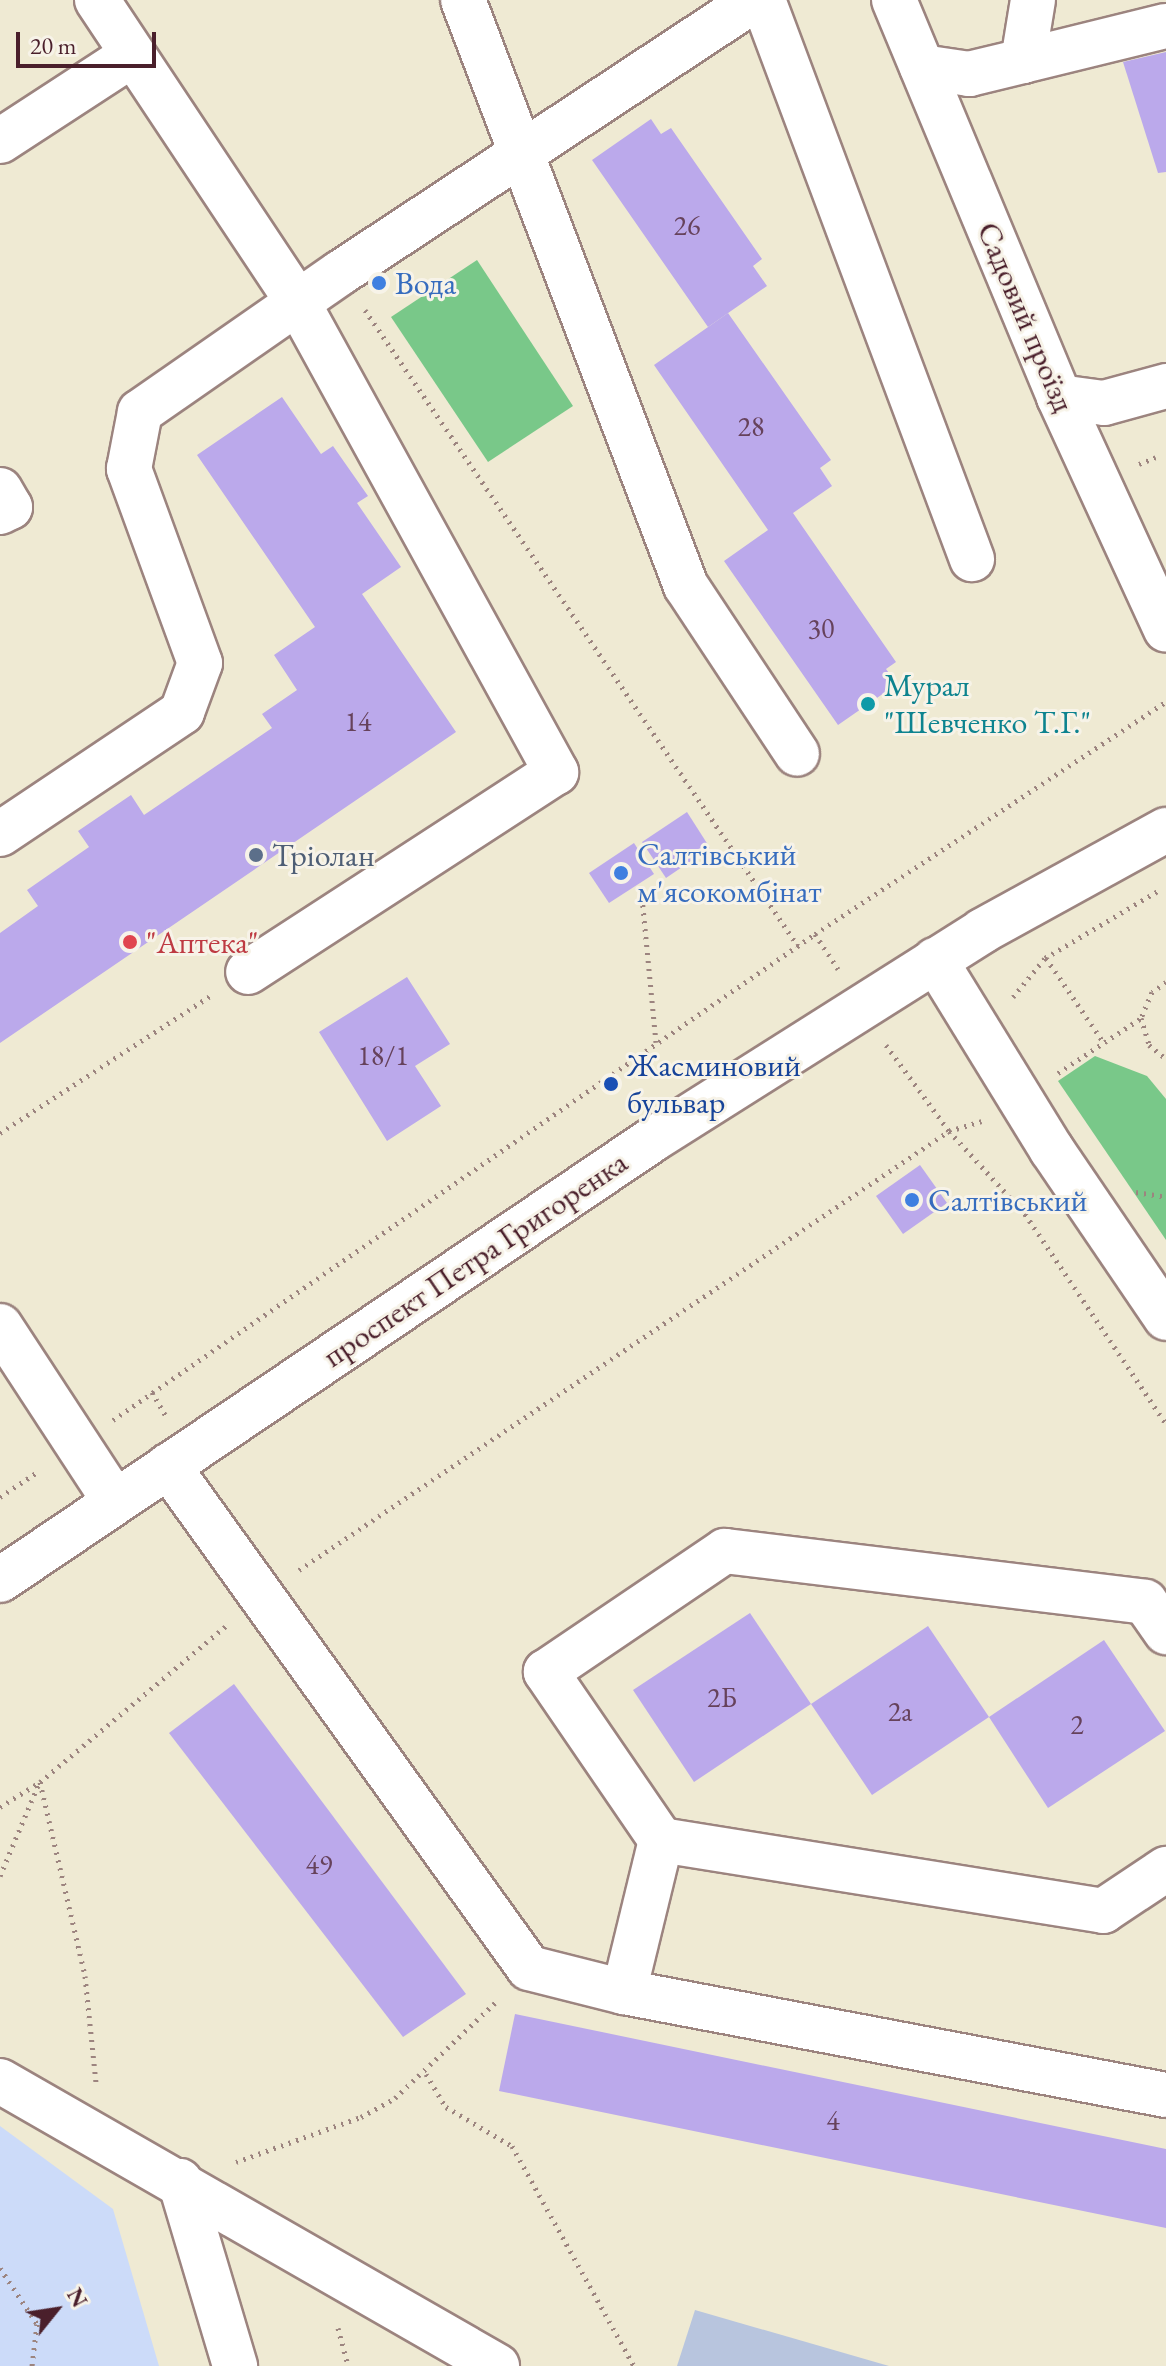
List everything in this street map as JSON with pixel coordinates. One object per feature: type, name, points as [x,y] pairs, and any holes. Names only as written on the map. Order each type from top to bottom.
[{"type":"main road","points":[[97,0],[297,301],[556,772],[248,972]]},
{"type":"main road","points":[[463,0],[686,586],[797,754]]},
{"type":"main road","points":[[0,834],[182,712],[200,663],[129,469],[140,412],[297,301],[754,0]]},
{"type":"main road","points":[[763,0],[972,559]]},
{"type":"main road","name":"Садовий проїзд","points":[[894,0],[1059,397],[1166,630]]},
{"type":"main road","points":[[1023,61],[1033,0]]},
{"type":"main road","points":[[922,67],[969,74],[1166,26]]},
{"type":"main road","points":[[0,141],[132,55]]},
{"type":"main road","points":[[1059,397],[1104,403],[1166,386]]},
{"type":"main road","points":[[0,490],[10,507],[0,512]]},
{"type":"main road","name":"проспект Петра Григоренка","points":[[0,1580],[652,1140],[935,960],[1166,830]]},
{"type":"main road","points":[[935,960],[1052,1150],[1166,1318]]},
{"type":"main road","points":[[0,1326],[115,1502]]},
{"type":"main road","points":[[168,1466],[264,1594],[529,1968],[624,1992],[1166,2095]]},
{"type":"main road","points":[[1166,1632],[1145,1602],[725,1551],[546,1672],[661,1840],[1103,1911],[1166,1869]]},
{"type":"main road","points":[[624,1992],[661,1840]]},
{"type":"main road","points":[[0,2081],[103,2142],[180,2181],[497,2366]]},
{"type":"main road","points":[[180,2181],[235,2366]]},
{"type":"path","points":[[340,273],[798,946]]},
{"type":"path","points":[[78,1444],[815,934],[1166,702]]},
{"type":"path","points":[[1019,1011],[1012,998],[1045,958],[1166,886]]},
{"type":"path","points":[[642,897],[656,1043]]},
{"type":"path","points":[[815,934],[845,980]]},
{"type":"path","points":[[1045,958],[1104,1043]]},
{"type":"path","points":[[0,1133],[248,972]]},
{"type":"path","points":[[1049,1081],[1141,1018],[1152,992],[1166,982]]},
{"type":"path","points":[[1141,1018],[1149,1045],[1166,1059]]},
{"type":"path","points":[[886,1044],[949,1131],[1025,1214],[1166,1424]]},
{"type":"path","points":[[1049,1062],[1056,1074]]},
{"type":"path","points":[[0,1807],[40,1782],[264,1594],[949,1131],[987,1119]]},
{"type":"path","points":[[0,1876],[40,1782]]},
{"type":"path","points":[[40,1782],[85,1976],[103,2142]]},
{"type":"path","points":[[180,2181],[361,2117],[426,2074],[529,1968]]},
{"type":"path","points":[[426,2074],[446,2107],[512,2146],[634,2366]]},
{"type":"path","points":[[0,2268],[37,2324],[32,2366]]},
{"type":"shaded area","points":[[0,2126],[113,2209],[159,2366],[0,2366]]},
{"type":"shaded area","points":[[695,2310],[889,2366],[677,2366]]},
{"type":"green space","points":[[477,260],[573,406],[488,462],[391,317]]},
{"type":"green space","points":[[1095,1056],[1147,1076],[1166,1099],[1166,1240],[1058,1081]]},
{"type":"building","points":[[1166,52],[1166,172],[1158,173],[1123,62]]},
{"type":"building","points":[[651,119],[661,134],[671,128],[762,259],[753,266],[767,286],[708,327],[592,160]]},
{"type":"building","points":[[728,313],[831,460],[820,468],[832,486],[793,513],[896,662],[886,669],[897,684],[838,725],[724,561],[768,530],[654,365]]},
{"type":"building","points":[[282,397],[321,454],[333,446],[368,496],[357,503],[401,567],[362,594],[456,732],[0,1043],[0,933],[38,906],[27,890],[89,847],[78,831],[131,795],[144,815],[272,728],[262,714],[297,690],[274,655],[315,627],[197,455]]},
{"type":"building","points":[[687,812],[710,848],[666,878],[642,842]]},
{"type":"building","name":"Салтівський м'ясокомбінат","points":[[634,843],[654,874],[609,903],[589,873]]},
{"type":"building","points":[[407,977],[450,1044],[415,1066],[441,1106],[387,1141],[319,1032]]},
{"type":"building","name":"Салтівський","points":[[920,1165],[947,1203],[903,1234],[876,1196]]},
{"type":"building","points":[[750,1613],[811,1704],[694,1782],[633,1690]]},
{"type":"building","points":[[928,1626],[989,1717],[872,1795],[811,1704]]},
{"type":"building","points":[[1104,1640],[1165,1731],[1048,1808],[989,1717]]},
{"type":"building","points":[[234,1684],[466,1994],[403,2037],[169,1733]]},
{"type":"building","points":[[515,2014],[1166,2149],[1166,2228],[499,2091]]},
{"type":"place","name":"Вода","points":[[379,283]]},
{"type":"place","name":"Мурал \"Шевченко Т.Г.\"","points":[[868,704]]},
{"type":"place","name":"Тріолан","points":[[256,855]]},
{"type":"place","name":"Салтівський м'ясокомбінат","points":[[621,873]]},
{"type":"place","name":"\"Аптека\"","points":[[130,942]]},
{"type":"place","name":"Жасминовий бульвар","points":[[611,1084]]},
{"type":"place","name":"Салтівський","points":[[912,1200]]}]
